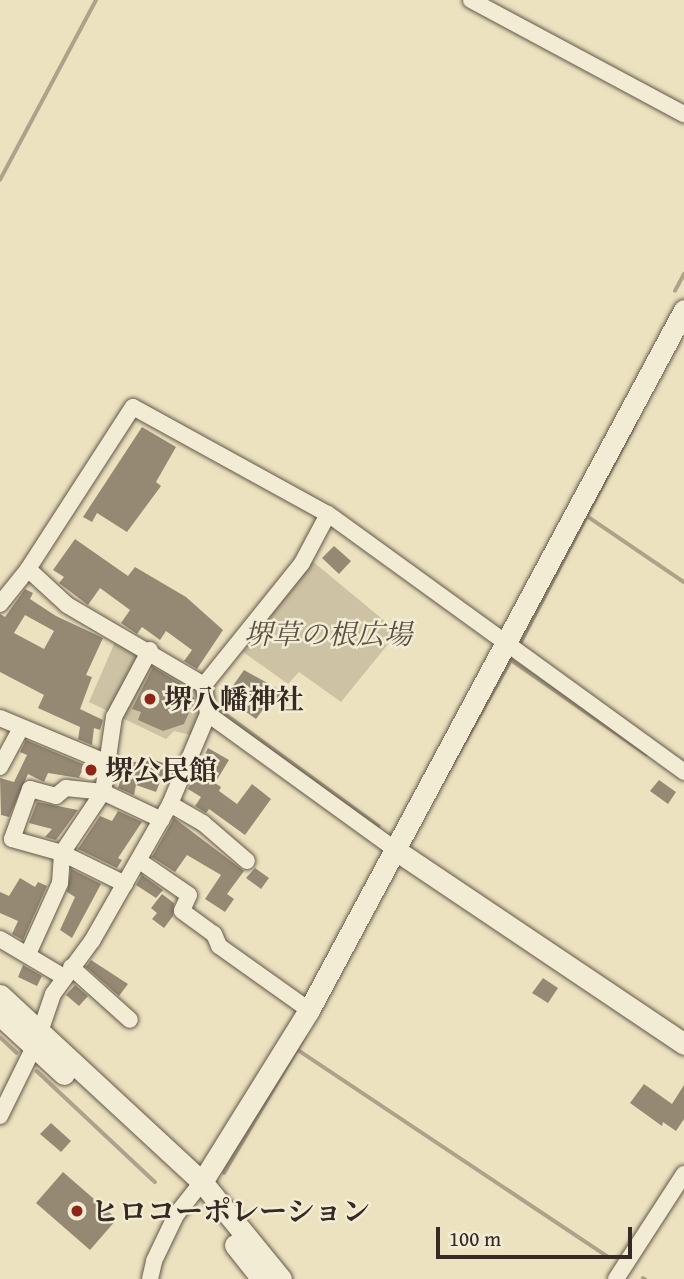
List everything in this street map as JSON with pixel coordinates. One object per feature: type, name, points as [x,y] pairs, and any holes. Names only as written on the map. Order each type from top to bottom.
[{"type":"street","points":[[471,0],[684,114]]},
{"type":"street","points":[[150,1279],[154,1261],[176,1215],[198,1188],[309,1010],[397,851],[684,310]]},
{"type":"street","points":[[0,604],[29,569],[133,407],[328,514],[505,646],[681,763]]},
{"type":"street","points":[[0,1116],[68,972],[92,941],[141,862],[170,804],[208,714],[204,685],[302,563],[328,514]]},
{"type":"street","points":[[29,569],[67,605],[150,650],[204,685]]},
{"type":"street","points":[[28,954],[60,883],[62,853],[103,792],[110,764],[114,717],[150,650]]},
{"type":"street","points":[[208,714],[397,851],[684,1044]]},
{"type":"street","points":[[0,718],[110,764]]},
{"type":"street","points":[[0,767],[22,728]]},
{"type":"street","points":[[125,884],[62,853],[12,839],[8,822],[20,822],[30,789],[56,796],[66,788],[103,792],[162,820]]},
{"type":"street","points":[[170,804],[204,823],[247,861]]},
{"type":"street","points":[[141,862],[189,895],[182,911],[214,934],[219,946],[309,1010]]},
{"type":"street","points":[[0,939],[68,972],[130,1020]]},
{"type":"street","points":[[0,995],[37,1039],[198,1188],[281,1279]]},
{"type":"street","points":[[0,1015],[37,1039]]},
{"type":"street","points":[[616,1279],[684,1174]]},
{"type":"street","points":[[198,1188],[262,1279]]},
{"type":"green space","name":"堺草の根広場","points":[[311,560],[398,632],[341,702],[299,672],[288,684],[243,652]]},
{"type":"green space","points":[[115,642],[201,687],[204,711],[191,735],[174,731],[166,739],[89,702]]},
{"type":"building","points":[[142,427],[176,447],[156,482],[161,486],[127,532],[97,513],[92,522],[83,517]]},
{"type":"building","points":[[75,539],[128,576],[135,567],[186,597],[223,630],[197,669],[184,661],[192,650],[166,631],[160,640],[142,627],[137,634],[121,623],[130,610],[100,588],[88,605],[59,583],[64,577],[53,570]]},
{"type":"building","points":[[334,546],[351,561],[339,574],[322,558]]},
{"type":"building","points":[[25,589],[33,593],[30,599],[56,616],[103,638],[86,675],[92,677],[80,709],[103,720],[100,730],[94,728],[92,745],[78,739],[80,727],[38,708],[44,695],[0,672],[0,614],[5,617]],"holes":[[[25,615],[54,631],[44,649],[14,633]]]},
{"type":"building","points":[[153,667],[181,684],[195,699],[184,724],[163,731],[138,720],[141,712],[132,709]]},
{"type":"building","points":[[244,670],[287,694],[277,705],[270,700],[256,719],[225,697]]},
{"type":"building","points":[[26,740],[85,765],[79,777],[85,779],[48,773],[44,782],[28,774],[9,817],[1,815],[0,778],[14,782],[27,755],[20,752]]},
{"type":"building","points":[[208,748],[229,760],[215,783],[221,787],[219,791],[237,804],[252,784],[271,799],[245,835],[209,809],[206,813],[195,806],[201,797],[188,789]]},
{"type":"building","points":[[140,756],[167,764],[156,792],[136,785],[134,795],[118,788],[127,759],[138,763]]},
{"type":"building","points":[[659,780],[676,792],[668,804],[650,791]]},
{"type":"building","points":[[37,802],[78,810],[56,840],[45,837],[52,829],[29,823]]},
{"type":"building","points":[[118,811],[142,822],[118,858],[122,860],[117,868],[78,849],[100,816],[112,821]]},
{"type":"building","points":[[174,818],[244,871],[227,894],[234,899],[225,912],[205,899],[221,875],[187,855],[175,872],[152,857]]},
{"type":"building","points":[[255,868],[269,878],[261,889],[246,878]]},
{"type":"building","points":[[71,869],[101,884],[72,938],[60,930],[75,897],[67,892]]},
{"type":"building","points":[[142,875],[163,890],[156,898],[136,885]]},
{"type":"building","points":[[20,878],[35,887],[38,882],[47,886],[23,940],[12,934],[18,921],[0,913],[0,892],[9,896]]},
{"type":"building","points":[[162,894],[174,903],[173,916],[164,928],[152,919],[157,913],[151,908]]},
{"type":"building","points":[[91,960],[128,984],[119,996],[86,967]]},
{"type":"building","points":[[23,965],[42,976],[37,986],[18,977]]},
{"type":"building","points":[[543,978],[558,988],[548,1003],[532,993]]},
{"type":"building","points":[[75,985],[88,996],[79,1006],[66,995]]},
{"type":"building","points":[[644,1084],[672,1104],[684,1085],[684,1119],[676,1131],[663,1122],[662,1126],[630,1103]]},
{"type":"building","points":[[51,1123],[71,1141],[61,1152],[40,1134]]},
{"type":"building","name":"ヒロコーポレーション","points":[[63,1172],[117,1219],[90,1250],[36,1203]]},
{"type":"waterway","points":[[0,180],[96,0]]},
{"type":"waterway","points":[[675,291],[684,274]]},
{"type":"waterway","points":[[521,642],[635,424]]},
{"type":"waterway","points":[[587,516],[684,582]]},
{"type":"waterway","points":[[444,779],[511,660],[646,754]]},
{"type":"waterway","points":[[217,708],[379,826]]},
{"type":"waterway","points":[[224,1173],[305,1036]]},
{"type":"waterway","points":[[0,1037],[17,1053]]},
{"type":"waterway","points":[[298,1050],[608,1257]]},
{"type":"waterway","points":[[37,1071],[155,1182]]},
{"type":"place","name":"堺八幡神社","points":[[150,699]]},
{"type":"place","name":"堺公民館","points":[[91,770]]},
{"type":"place","name":"ヒロコーポレーション","points":[[77,1211]]}]
